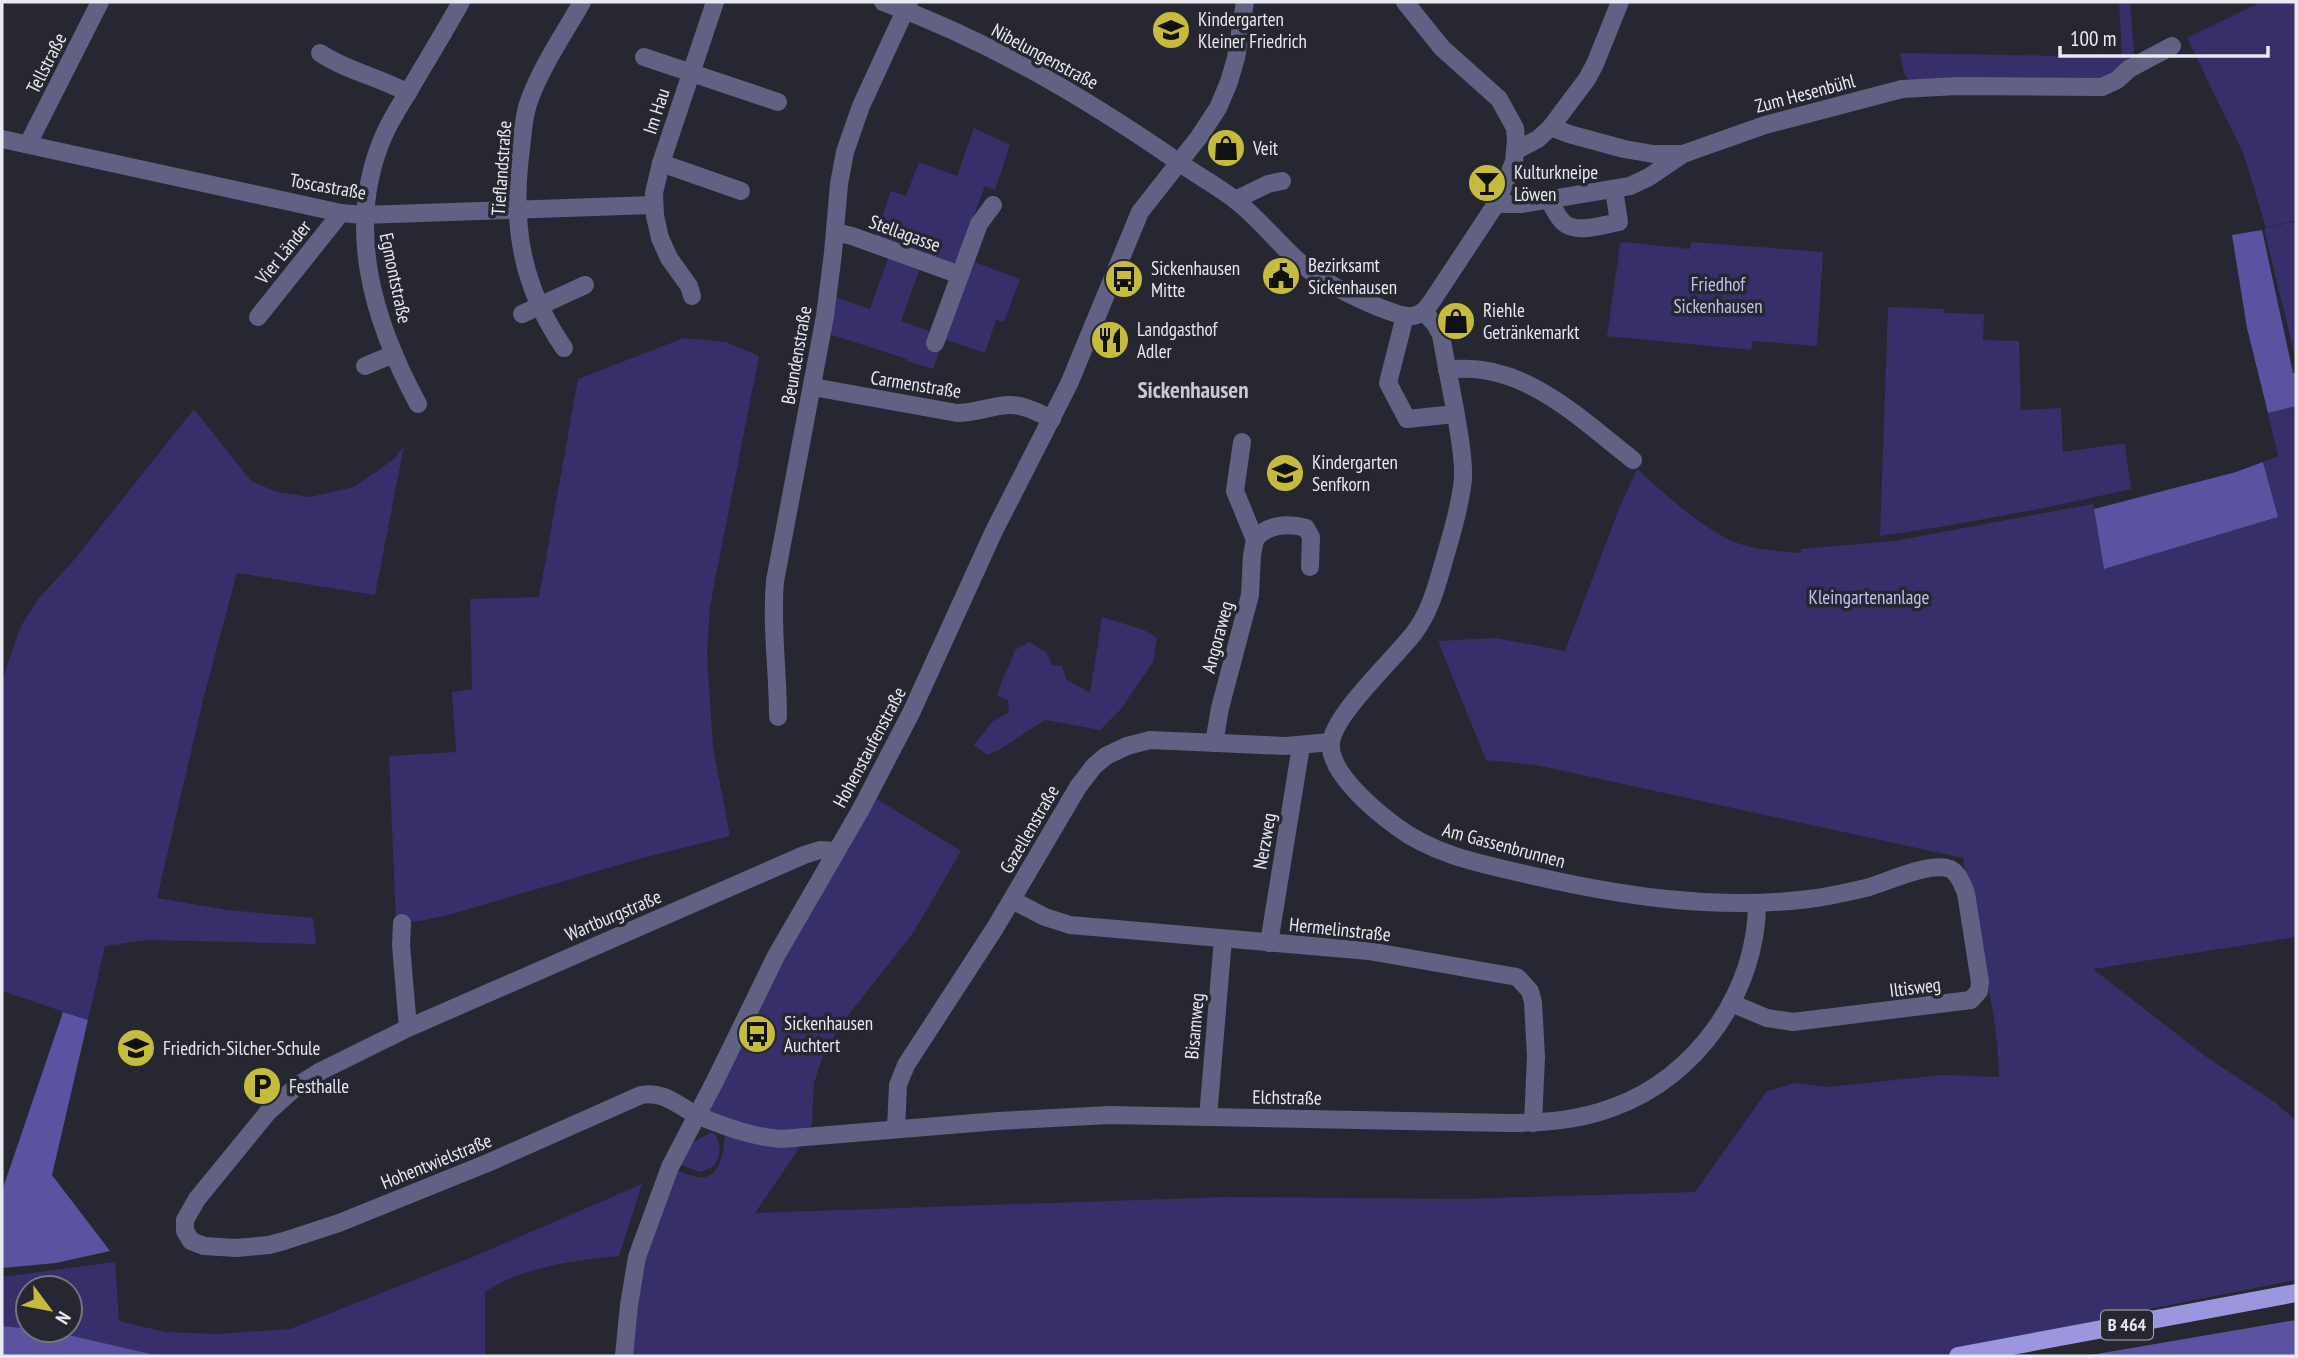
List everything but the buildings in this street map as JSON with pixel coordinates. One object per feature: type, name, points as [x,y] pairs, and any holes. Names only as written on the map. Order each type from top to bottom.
[{"type":"main road","name":"B 464","points":[[1958,1356],[2296,1293]]},
{"type":"street","name":"Tellstraße","points":[[29,144],[100,2]]},
{"type":"street","name":"Egmontstraße","points":[[418,404],[385,332],[371,284],[363,215],[374,159],[385,132],[461,2]]},
{"type":"street","name":"Tieflandstraße","points":[[564,348],[539,306],[521,250],[517,210],[518,178],[526,110],[538,82],[582,2]]},
{"type":"street","name":"Im Hau","points":[[692,296],[689,286],[664,248],[653,205],[661,163],[715,2]]},
{"type":"street","name":"Nibelungenstraße","points":[[883,2],[907,6],[1007,56],[1106,113],[1235,200],[1294,259],[1314,275],[1331,285],[1405,316]]},
{"type":"street","name":"Hohenstaufenstraße","points":[[624,1356],[628,1305],[637,1257],[666,1175],[776,956],[911,713],[994,531],[1081,358],[1140,212],[1205,129],[1224,95],[1236,58],[1245,2]]},
{"type":"street","points":[[1405,2],[1442,48],[1499,99],[1515,128],[1517,145],[1496,204],[1424,312],[1411,317],[1405,316],[1389,374],[1389,388],[1407,419],[1455,414]]},
{"type":"street","points":[[1517,145],[1538,139],[1551,127],[1582,86],[1595,64],[1620,2]]},
{"type":"street","name":"Beundenstraße","points":[[778,717],[775,581],[828,295],[841,167],[849,136],[907,6]]},
{"type":"street","name":"Zum Hesenbühl","points":[[1551,127],[1624,149],[1683,154],[1765,125],[1902,89],[1957,86],[2102,87],[2172,46]]},
{"type":"street","points":[[320,53],[337,64],[408,93]]},
{"type":"street","name":"Im Hau","points":[[644,58],[778,102]]},
{"type":"street","name":"Toscastraße","points":[[2,139],[341,213],[363,215],[653,205]]},
{"type":"street","points":[[1496,204],[1508,206],[1614,190],[1640,183],[1683,154]]},
{"type":"street","name":"Im Hau","points":[[661,163],[741,191]]},
{"type":"street","points":[[1235,200],[1268,184],[1282,181]]},
{"type":"street","points":[[1548,199],[1565,224],[1584,228],[1619,222],[1614,190]]},
{"type":"street","name":"Stellagasse","points":[[935,343],[979,224],[993,205]]},
{"type":"street","name":"Vier Länder","points":[[258,317],[341,213]]},
{"type":"street","name":"Stellagasse","points":[[835,232],[960,275]]},
{"type":"street","points":[[522,314],[585,285]]},
{"type":"street","points":[[1331,743],[1339,721],[1414,633],[1432,601],[1463,480],[1462,458],[1441,335],[1424,312]]},
{"type":"street","points":[[365,366],[394,354]]},
{"type":"street","points":[[1447,370],[1480,370],[1525,381],[1633,460]]},
{"type":"street","name":"Carmenstraße","points":[[813,387],[957,413],[1018,405],[1052,419]]},
{"type":"street","name":"Angoraweg","points":[[1214,743],[1220,708],[1247,605],[1255,540],[1235,491],[1242,442]]},
{"type":"street","points":[[1255,540],[1265,530],[1273,527],[1306,528],[1311,537],[1310,567]]},
{"type":"street","name":"Gazellenstraße","points":[[896,1129],[898,1086],[906,1065],[1012,900],[1094,765],[1105,756],[1127,746],[1150,740],[1301,746],[1331,743]]},
{"type":"street","name":"Am Gassenbrunnen","points":[[1331,743],[1336,766],[1381,815],[1417,841],[1449,854],[1537,877],[1618,892],[1698,901],[1757,903],[1813,899],[1839,894],[1932,867],[1954,871]]},
{"type":"street","name":"Nerzweg","points":[[1269,943],[1301,746]]},
{"type":"street","name":"Wartburgstraße","points":[[185,1231],[185,1220],[190,1210],[280,1101],[321,1071],[408,1028],[804,855],[820,850],[836,851]]},
{"type":"street","name":"Iltisweg","points":[[1731,1003],[1767,1018],[1793,1022],[1971,1000],[1979,991],[1979,974],[1966,893],[1954,871]]},
{"type":"street","name":"Hermelinstraße","points":[[1012,900],[1045,917],[1070,925],[1368,951],[1517,977],[1530,991],[1533,1002],[1536,1057],[1533,1123]]},
{"type":"street","name":"Elchstraße","points":[[697,1115],[768,1138],[1098,1115],[1533,1123],[1588,1115],[1637,1097],[1688,1060],[1711,1035],[1731,1003],[1749,960],[1757,903]]},
{"type":"street","points":[[402,923],[401,945],[408,1028]]},
{"type":"street","name":"Bisamweg","points":[[1208,1117],[1223,939]]},
{"type":"street","name":"Hohentwielstraße","points":[[185,1231],[191,1241],[204,1246],[236,1248],[269,1245],[339,1223],[439,1183],[641,1095],[653,1093],[665,1096],[697,1115]]},
{"type":"green space","points":[[2119,2],[2130,2],[2135,62],[2100,82],[1922,80],[1908,79],[1904,73],[1900,53],[2122,57]]},
{"type":"green space","points":[[2261,2],[2296,2],[2296,220],[2266,228],[2244,155],[2187,38]]},
{"type":"green space","points":[[974,128],[1010,145],[995,190],[985,186],[957,261],[953,264],[875,237],[891,191],[906,196],[919,162],[957,176]]},
{"type":"green space","points":[[2296,221],[2296,361],[2264,229]]},
{"type":"green space","name":"Friedhof Sickenhausen","points":[[1623,242],[1690,249],[1691,242],[1823,252],[1817,346],[1753,341],[1751,350],[1607,336],[1620,244]]},
{"type":"green space","points":[[889,256],[920,268],[901,321],[932,332],[972,261],[1020,279],[1004,322],[996,320],[985,353],[944,339],[933,369],[829,334],[835,297],[870,309]]},
{"type":"green space","points":[[1888,307],[1984,314],[1983,340],[2019,341],[2021,410],[2061,408],[2063,452],[2125,443],[2131,489],[2006,515],[1880,536]]},
{"type":"green space","points":[[684,338],[726,342],[759,356],[710,606],[707,656],[713,747],[730,836],[642,858],[452,914],[396,923],[389,756],[456,752],[452,692],[472,689],[470,599],[539,597],[578,379]]},
{"type":"green space","name":"Kleingartenanlage","points":[[2296,406],[2296,937],[2093,969],[2205,1056],[2276,1103],[2296,1121],[2296,1280],[2150,1309],[2038,1342],[1958,1356],[624,1356],[626,1329],[670,1167],[696,1177],[712,1174],[717,1168],[723,1151],[725,1126],[697,1115],[776,956],[877,799],[961,851],[913,933],[825,1049],[814,1083],[812,1123],[794,1156],[755,1213],[1226,1197],[1464,1199],[1695,1192],[1767,1091],[1796,1083],[1828,1087],[1942,1075],[1999,1077],[1990,994],[1963,858],[1536,765],[1486,760],[1438,641],[1496,638],[1565,651],[1637,469],[1694,518],[1732,541],[1757,548],[1801,553],[1801,549],[1894,541],[2093,504],[2104,569],[2278,517],[2263,462],[2278,456],[2268,413]]},
{"type":"green space","points":[[194,409],[251,481],[277,492],[310,497],[354,487],[394,459],[404,446],[375,595],[237,573],[204,696],[157,898],[228,910],[313,918],[316,944],[147,940],[105,946],[88,1020],[2,991],[2,686],[21,626],[39,598],[74,560]]},
{"type":"green space","points":[[1102,617],[1144,630],[1157,638],[1153,662],[1121,709],[1100,730],[1045,720],[987,755],[974,745],[993,721],[1009,712],[1008,700],[997,695],[1015,650],[1029,642],[1046,652],[1052,665],[1062,666],[1066,679],[1090,693]]},
{"type":"green space","points":[[712,1132],[716,1135],[719,1147],[718,1159],[713,1167],[700,1172],[679,1164],[694,1142]]},
{"type":"green space","points":[[642,1184],[619,1256],[532,1271],[499,1283],[485,1292],[485,1356],[159,1356],[84,1340],[84,1274],[25,1274],[115,1262],[119,1321],[165,1332],[216,1334],[290,1329],[475,1256]]},
{"type":"green space","points":[[14,1275],[14,1327],[2,1326],[2,1277]]},
{"type":"shaded area","points":[[2262,230],[2293,373],[2296,373],[2296,406],[2268,413],[2247,328],[2232,235]]},
{"type":"shaded area","points":[[2263,462],[2278,517],[2104,569],[2094,509],[2236,472]]},
{"type":"shaded area","points":[[63,1012],[88,1020],[52,1175],[110,1251],[56,1263],[2,1268],[2,1191]]},
{"type":"shaded area","points":[[2296,1320],[2296,1356],[2085,1356]]},
{"type":"shaded area","points":[[2,1326],[14,1327],[14,1344],[84,1344],[84,1339],[159,1356],[2,1356]]},
{"type":"place","name":"Kindergarten Kleiner Friedrich","points":[[1171,30]]},
{"type":"place","name":"Veit","points":[[1226,148]]},
{"type":"place","name":"Kulturkneipe Löwen","points":[[1487,183]]},
{"type":"place","name":"Bezirksamt Sickenhausen","points":[[1281,276]]},
{"type":"place","name":"Sickenhausen Mitte","points":[[1124,279]]},
{"type":"place","name":"Riehle Getränkemarkt","points":[[1456,321]]},
{"type":"place","name":"Landgasthof Adler","points":[[1110,340]]},
{"type":"place","name":"Kindergarten Senfkorn","points":[[1285,473]]},
{"type":"place","name":"Sickenhausen Auchtert","points":[[757,1034]]},
{"type":"place","name":"Friedrich-Silcher-Schule","points":[[136,1048]]},
{"type":"place","name":"Festhalle","points":[[262,1086]]},
{"type":"district","name":"Sickenhausen","points":[[1193,390]]}]
